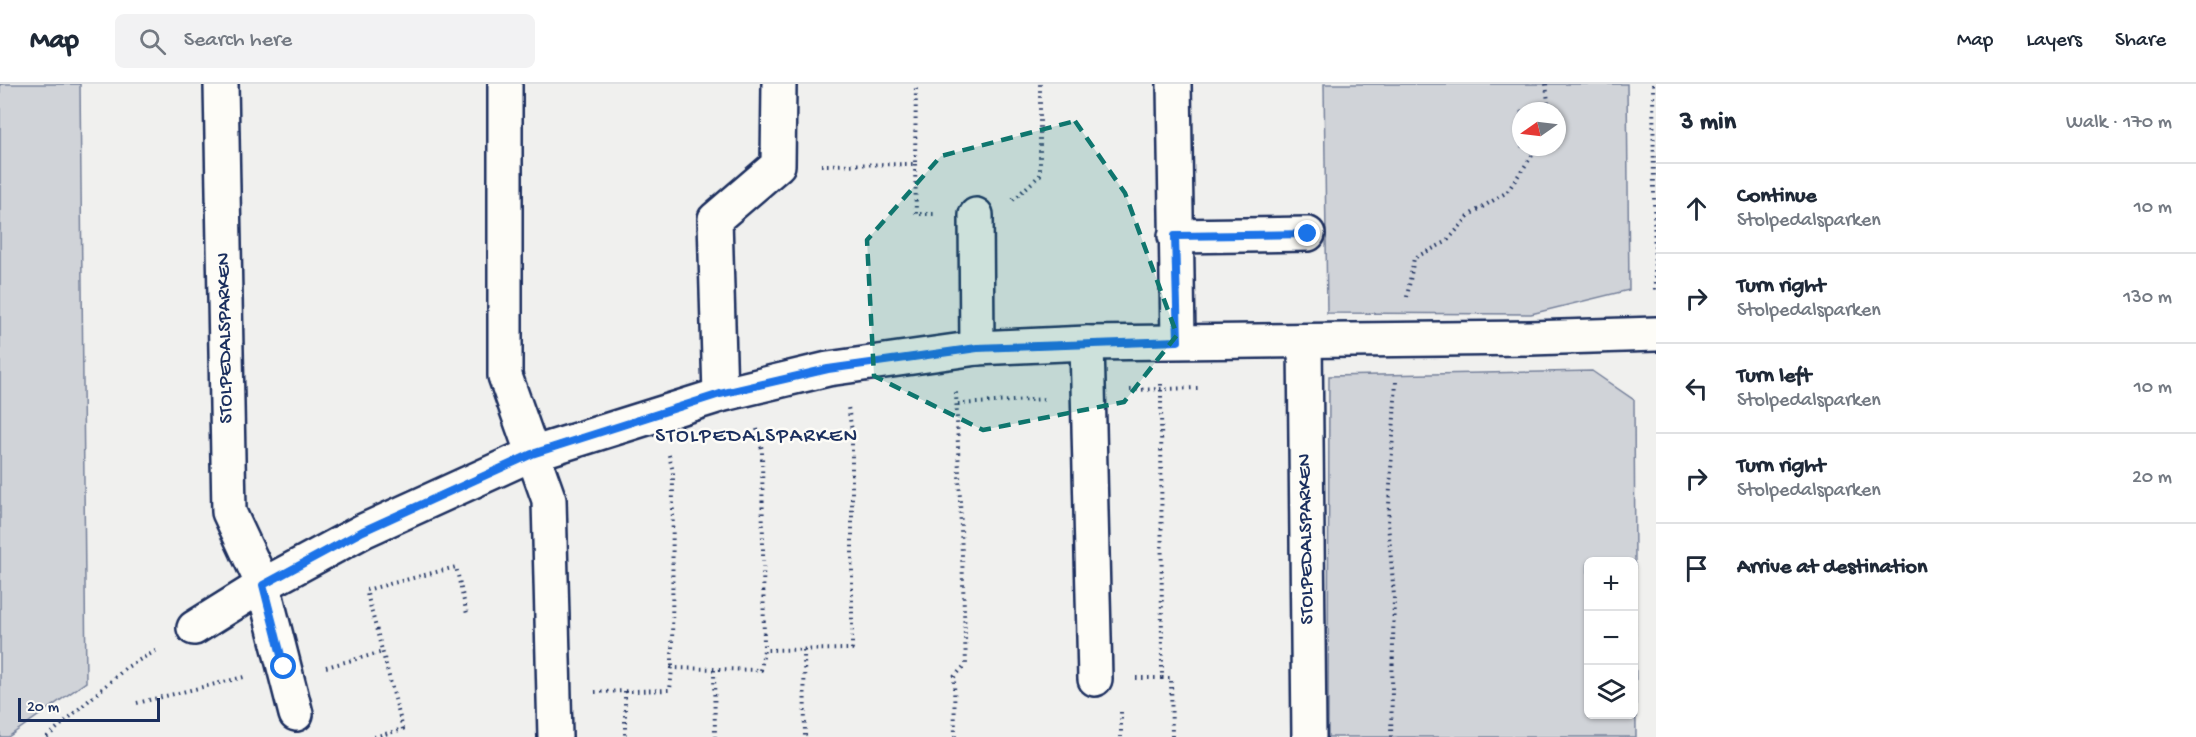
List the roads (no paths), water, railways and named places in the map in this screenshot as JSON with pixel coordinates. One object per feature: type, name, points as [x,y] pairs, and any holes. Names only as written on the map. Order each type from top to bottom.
[{"type":"street","name":"STOLPEDALSPARKEN","points":[[221,84],[229,512],[263,585],[296,714]]},
{"type":"street","points":[[505,84],[505,376],[549,500],[555,737]]},
{"type":"street","points":[[720,394],[715,219],[778,165],[779,84]]},
{"type":"street","points":[[1174,84],[1178,341]]},
{"type":"street","points":[[977,348],[991,211]]},
{"type":"street","points":[[1175,236],[1308,234]]},
{"type":"street","points":[[194,628],[263,585],[363,531],[532,454],[720,394],[828,369],[977,348],[1087,343],[1399,340],[1656,334]]},
{"type":"street","name":"STOLPEDALSPARKEN","points":[[1305,341],[1309,737]]},
{"type":"street","points":[[1087,343],[1095,679]]},
{"type":"district","name":"STOLPEDALSPARKEN","points":[[757,437]]}]
